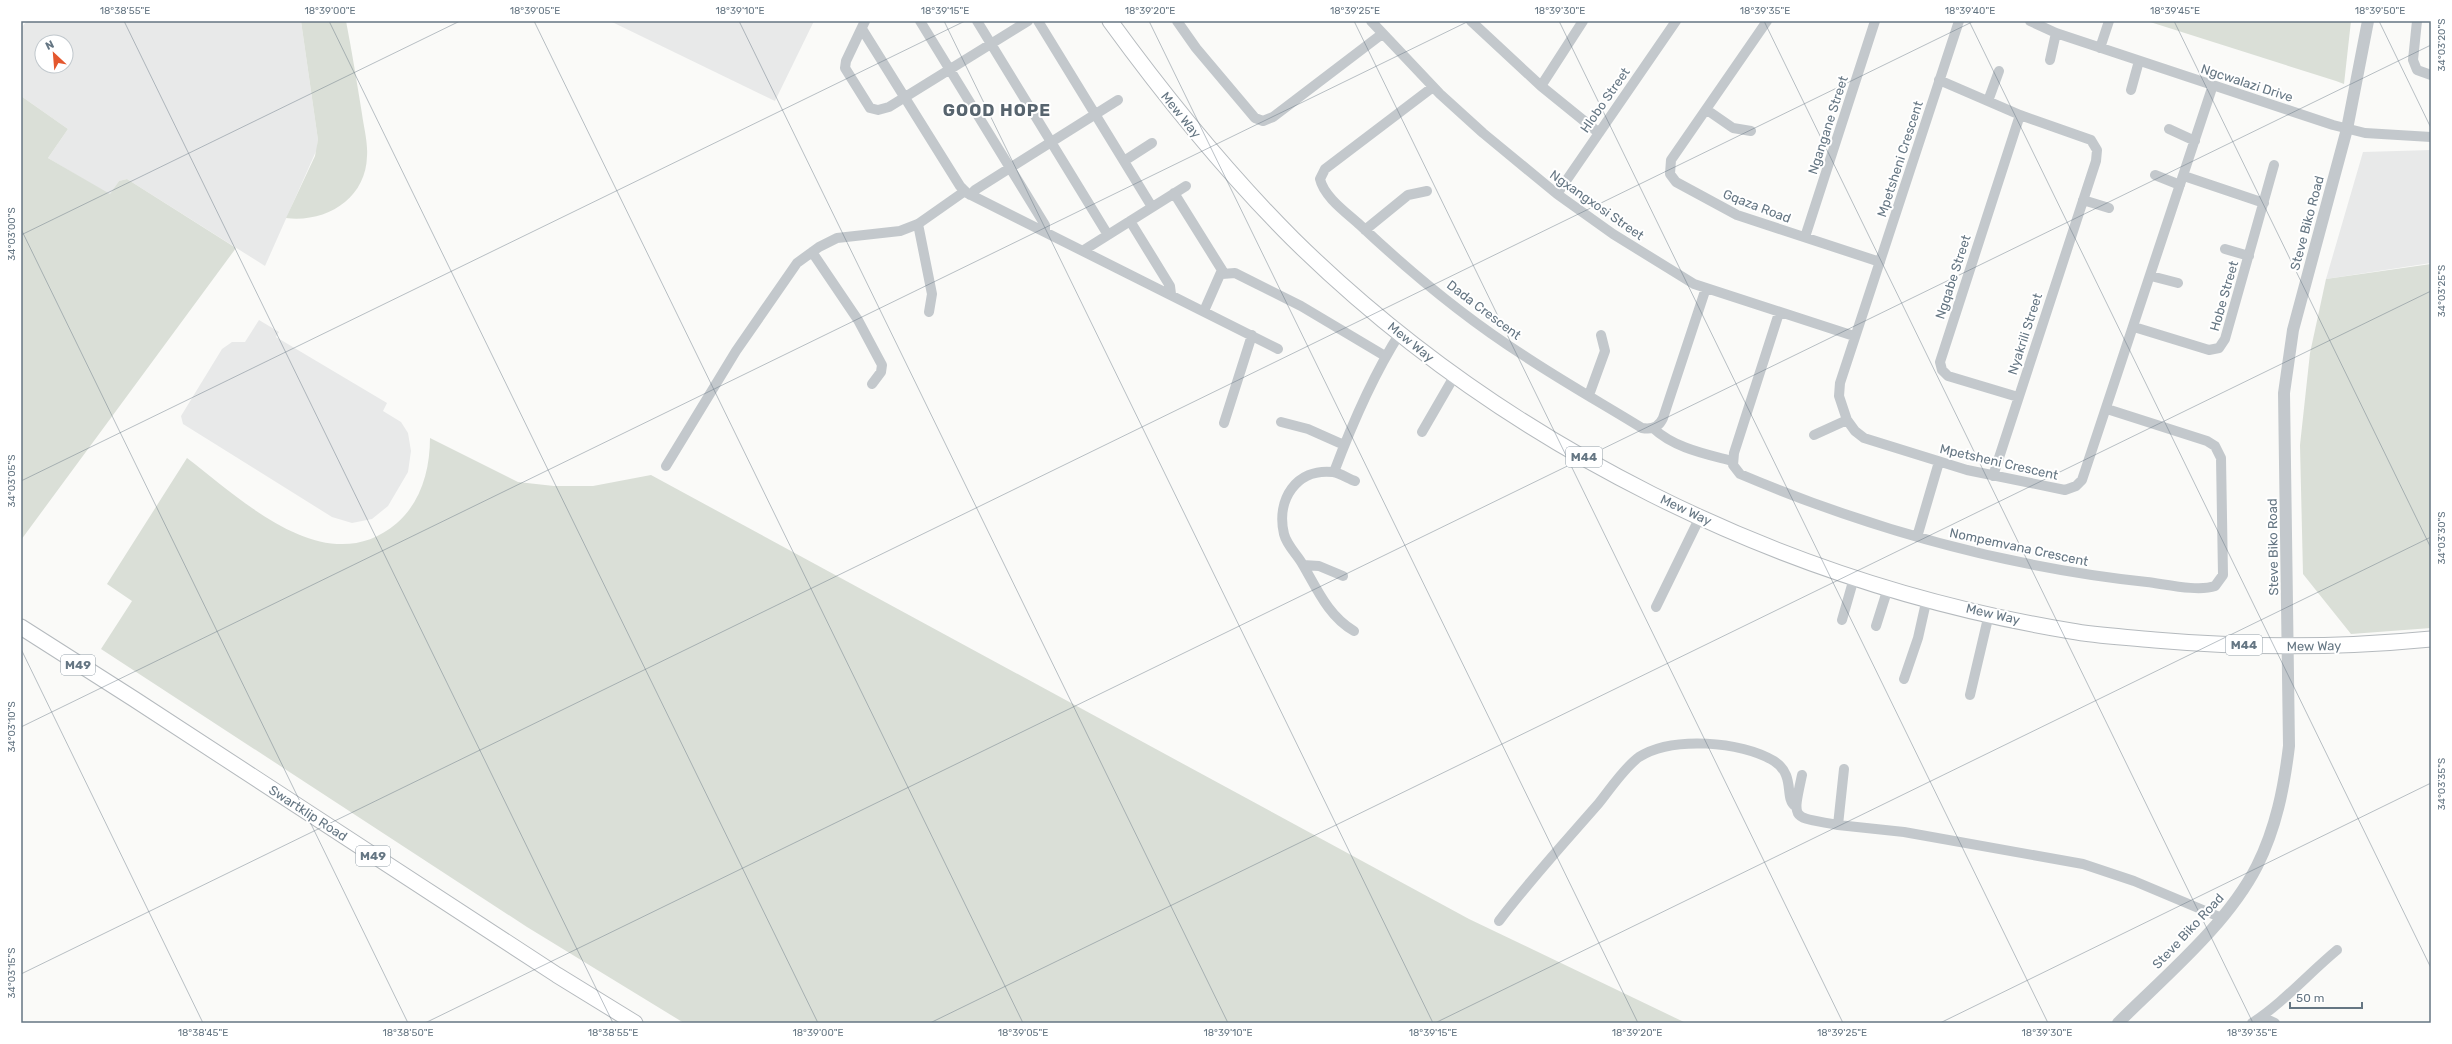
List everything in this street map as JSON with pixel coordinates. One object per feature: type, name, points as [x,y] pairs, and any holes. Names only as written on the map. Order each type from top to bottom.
[{"type":"main road","name":"Mew Way","points":[[1110,21],[1189,125],[1237,181],[1330,274],[1400,333],[1455,375],[1555,441],[1659,498],[1761,544],[1854,578],[1989,614],[2072,631],[2200,644],[2288,647],[2363,645],[2431,639]]},
{"type":"main road","name":"Swartklip Road","points":[[21,627],[557,975],[635,1023]]},
{"type":"street","points":[[920,21],[1045,225],[1045,232]]},
{"type":"street","points":[[977,21],[1108,235]]},
{"type":"street","points":[[864,25],[845,66],[847,74],[868,106],[874,110],[883,109],[906,97],[1028,21]]},
{"type":"street","points":[[1038,21],[1152,207]]},
{"type":"street","points":[[1177,21],[1196,48],[1254,118],[1263,121],[1273,118],[1382,34]]},
{"type":"street","name":"Ngxangxosi Street","points":[[1371,21],[1433,87],[1500,148],[1557,194],[1664,266],[1706,288],[1779,313],[1854,336]]},
{"type":"street","points":[[1471,21],[1541,86],[1599,133]]},
{"type":"street","name":"Hlobo Street","points":[[1557,194],[1676,21]]},
{"type":"street","name":"Gqaza Road","points":[[1767,21],[1707,110],[1671,160],[1669,171],[1672,178],[1728,212],[1880,262]]},
{"type":"street","name":"Ngangane Street","points":[[1805,238],[1875,21]]},
{"type":"street","name":"Mpetsheni Crescent","points":[[1959,21],[1880,262],[1854,336],[1839,387],[1839,396],[1847,420],[1854,431],[1864,438],[1939,462],[1992,476],[2069,490],[2076,486],[2084,476],[2213,85]]},
{"type":"street","name":"Ngcwalazi Drive","points":[[2030,21],[2056,34],[2347,129],[2365,133],[2431,137]]},
{"type":"street","points":[[2100,48],[2109,21]]},
{"type":"street","name":"Steve Biko Road","points":[[2118,1023],[2222,918],[2256,868],[2281,801],[2289,746],[2284,393],[2293,330],[2347,129],[2368,21]]},
{"type":"street","points":[[2417,21],[2413,60],[2417,70],[2431,75]]},
{"type":"street","points":[[1541,86],[1578,23]]},
{"type":"street","points":[[864,25],[906,97],[967,193],[1084,250],[1278,349]]},
{"type":"street","points":[[2050,60],[2056,34]]},
{"type":"street","points":[[2131,90],[2139,61]]},
{"type":"street","points":[[1988,101],[1999,71]]},
{"type":"street","name":"Nyakrili Street","points":[[1940,80],[2020,116],[2091,140],[2095,144],[2097,150],[2096,161],[1992,476]]},
{"type":"street","name":"Dada Crescent","points":[[1433,87],[1325,169],[1320,175],[1324,189],[1365,230],[1460,310],[1522,355],[1642,428],[1653,428]]},
{"type":"street","points":[[666,466],[736,351],[797,263],[812,252],[837,238],[900,231],[918,224],[1118,100]]},
{"type":"street","points":[[1707,110],[1733,128],[1751,130]]},
{"type":"street","name":"Ngqabe Street","points":[[2018,397],[1948,376],[1942,370],[1940,362],[2020,116]]},
{"type":"street","points":[[2168,129],[2195,141]]},
{"type":"street","points":[[1124,161],[1152,143]]},
{"type":"street","name":"Hobe Street","points":[[2134,327],[2208,350],[2219,348],[2225,339],[2274,165]]},
{"type":"street","points":[[2155,175],[2182,180],[2264,203]]},
{"type":"street","points":[[1084,250],[1186,186]]},
{"type":"street","points":[[1365,230],[1408,195],[1427,191]]},
{"type":"street","points":[[1174,193],[1222,274]]},
{"type":"street","points":[[2083,200],[2109,208]]},
{"type":"street","points":[[1130,221],[1170,286],[1171,294]]},
{"type":"street","points":[[918,224],[932,294],[929,312]]},
{"type":"street","name":"Hobe Street","points":[[2225,249],[2249,256]]},
{"type":"street","points":[[812,252],[851,308],[882,365],[881,372],[872,384]]},
{"type":"street","points":[[1222,274],[1235,273],[1301,306],[1385,356]]},
{"type":"street","points":[[1204,311],[1222,274]]},
{"type":"street","points":[[2151,276],[2178,283]]},
{"type":"street","points":[[1706,288],[1663,418],[1659,424],[1653,428],[1661,436],[1683,446],[1732,461],[1779,313]]},
{"type":"street","points":[[1334,472],[1344,444],[1385,356],[1400,333]]},
{"type":"street","points":[[1224,423],[1252,335]]},
{"type":"street","points":[[1589,395],[1605,351],[1601,335]]},
{"type":"street","points":[[1422,432],[1455,375]]},
{"type":"street","name":"Nompemvana Crescent","points":[[1732,461],[1740,474],[1796,498],[1917,537],[1992,556],[2073,572],[2187,586],[2216,586],[2223,575],[2221,458],[2217,448],[2207,441],[2107,408]]},
{"type":"street","points":[[1814,435],[1847,420]]},
{"type":"street","points":[[1280,422],[1326,436],[1344,444]]},
{"type":"street","points":[[1917,537],[1939,462]]},
{"type":"street","points":[[1354,631],[1342,625],[1317,592],[1303,564],[1284,535],[1282,515],[1284,502],[1289,490],[1301,479],[1317,473],[1334,472],[1355,482]]},
{"type":"street","points":[[1656,607],[1700,517]]},
{"type":"street","points":[[1303,564],[1319,566],[1343,576]]},
{"type":"street","points":[[1842,620],[1854,578]]},
{"type":"street","points":[[1876,626],[1888,588]]},
{"type":"street","points":[[1904,679],[1918,638],[1927,598]]},
{"type":"street","points":[[1970,695],[1989,614]]},
{"type":"street","points":[[1499,921],[1546,863],[1633,762],[1657,749],[1676,744],[1708,744],[1731,747],[1763,756],[1779,765],[1785,773],[1791,801],[1801,817],[1838,825],[1904,832],[2083,864],[2134,881],[2222,918]]},
{"type":"street","points":[[1838,825],[1844,769]]},
{"type":"street","points":[[1795,806],[1802,775]]},
{"type":"street","points":[[2252,1023],[2262,1017],[2337,950]]},
{"type":"street","points":[[2262,1017],[2275,1023]]},
{"type":"shaded area","points":[[27,21],[301,21],[318,140],[317,149],[265,266],[127,179],[119,181],[110,195],[48,158],[68,129],[21,96],[21,28]]},
{"type":"shaded area","points":[[301,21],[346,21],[366,135],[367,156],[365,171],[360,185],[351,196],[341,205],[329,212],[301,219],[286,218],[315,156],[318,140]]},
{"type":"shaded area","points":[[610,21],[814,21],[775,101]]},
{"type":"shaded area","points":[[2147,21],[2351,21],[2344,84],[2336,81]]},
{"type":"shaded area","points":[[21,96],[68,129],[48,158],[110,194],[119,181],[127,179],[236,248],[21,540]]},
{"type":"shaded area","points":[[2431,150],[2431,263],[2326,279],[2363,152]]},
{"type":"shaded area","points":[[2431,264],[2431,628],[2351,634],[2303,574],[2300,445],[2310,353],[2326,279]]},
{"type":"shaded area","points":[[259,320],[279,332],[276,337],[387,403],[383,411],[401,422],[408,433],[411,451],[408,472],[388,506],[372,519],[352,523],[332,517],[183,424],[181,416],[222,349],[232,342],[245,342]]},
{"type":"shaded area","points":[[430,438],[518,482],[554,486],[593,486],[651,475],[1469,919],[1686,1023],[684,1023],[527,927],[101,649],[132,601],[107,584],[187,458],[259,513],[286,529],[314,540],[342,544],[370,539],[397,523],[405,515],[418,495],[426,473],[430,450]]},
{"type":"district","name":"GOOD HOPE","points":[[997,110]]}]
